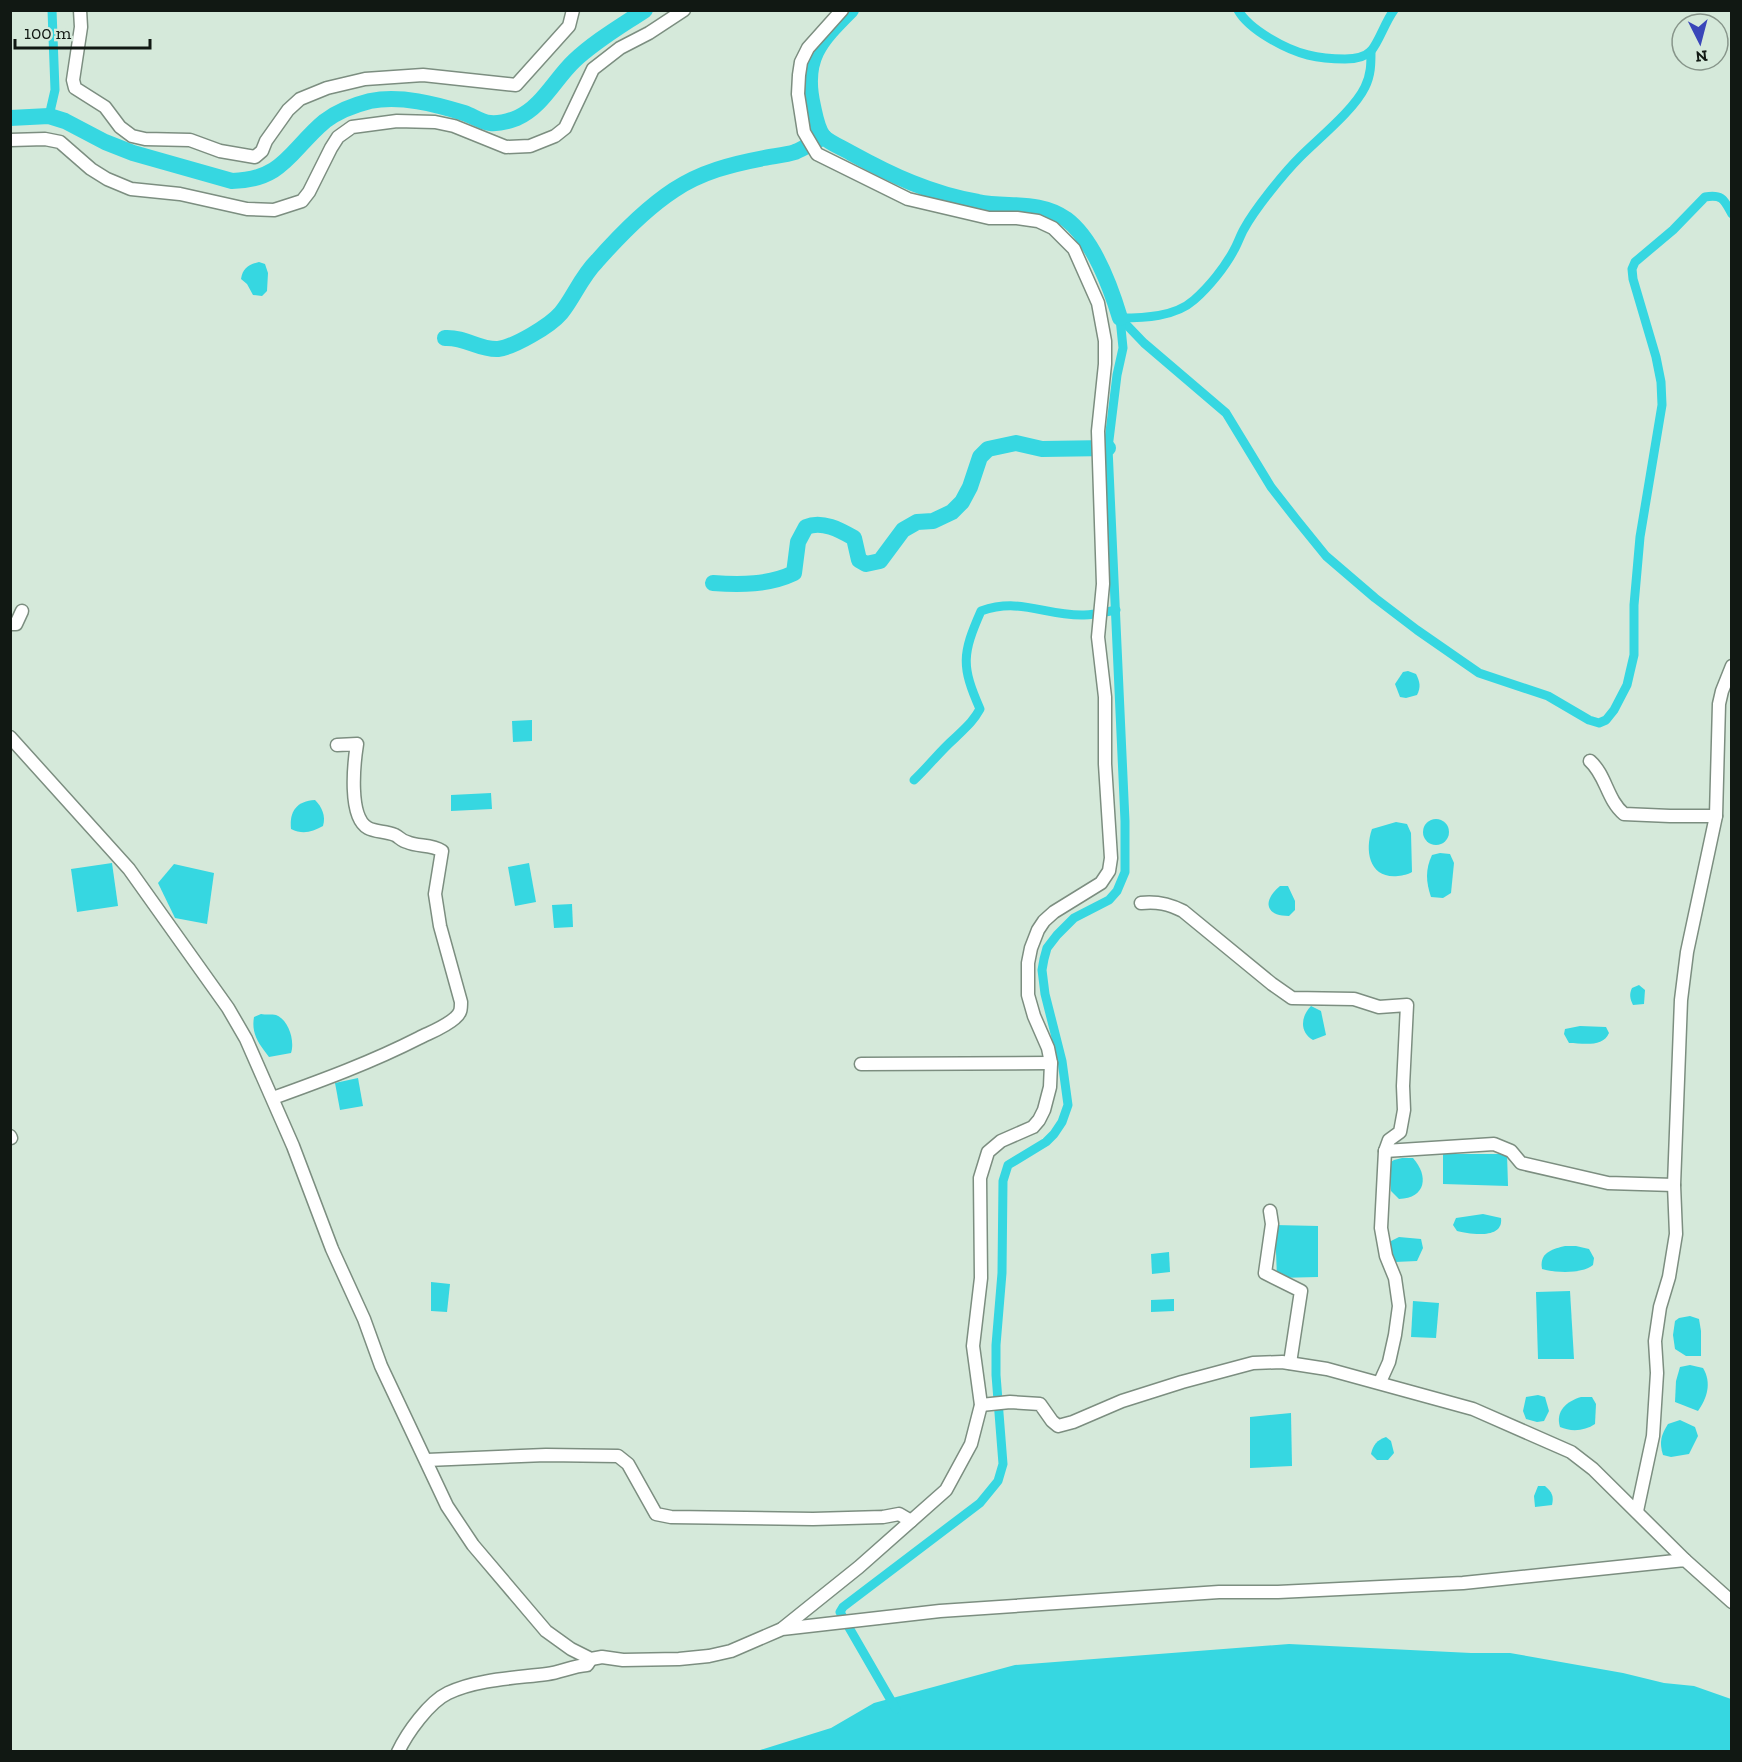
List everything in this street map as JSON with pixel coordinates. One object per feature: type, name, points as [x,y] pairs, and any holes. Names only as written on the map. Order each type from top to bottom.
[{"type":"street","points":[[80,10],[81,27],[73,80],[75,88],[105,107],[113,120],[126,133],[145,139],[190,140],[220,151],[255,157],[262,151],[266,141],[288,110],[300,99],[327,88],[365,79],[423,75],[516,85],[569,26],[573,10]]},
{"type":"street","points":[[10,140],[45,138],[60,142],[106,179],[131,189],[180,194],[247,209],[274,210],[302,201],[338,137],[351,127],[397,121],[435,122],[454,126],[506,147],[530,146],[555,136],[565,128],[593,69],[620,48],[668,22],[684,10]]},
{"type":"street","points":[[10,737],[129,870],[228,1008],[246,1039],[273,1098],[332,1249],[364,1318],[381,1366],[447,1506],[473,1545],[546,1631],[591,1659],[602,1657],[623,1660],[679,1659],[709,1656],[731,1651],[782,1629],[859,1567],[945,1490],[970,1444],[981,1405],[974,1346],[981,1278],[980,1178],[988,1152],[1000,1141],[1033,1127],[1039,1120],[1050,1087],[1051,1063],[1048,1048],[1034,1016],[1028,995],[1028,963],[1031,948],[1038,930],[1054,912],[1101,883],[1109,871],[1111,858],[1105,764],[1105,697],[1098,637],[1103,575],[1097,467],[1105,364],[1103,322],[1098,303],[1074,249],[1053,228],[1038,221],[989,218],[908,199],[817,154],[804,132],[798,94],[801,62],[808,48],[842,10]]},
{"type":"street","points":[[10,624],[16,624],[22,610]]},
{"type":"street","points":[[1637,1511],[1653,1436],[1657,1373],[1655,1341],[1660,1307],[1670,1277],[1676,1234],[1674,1185],[1681,1000],[1687,952],[1716,816],[1719,704],[1731,666]]},
{"type":"street","points":[[273,1098],[334,1076],[401,1047],[443,1026],[460,1012],[461,1002],[440,926],[435,894],[442,851],[435,847],[407,843],[395,835],[369,829],[362,823],[355,807],[353,771],[357,744],[338,745]]},
{"type":"street","points":[[1590,761],[1599,769],[1603,783],[1619,810],[1624,814],[1716,816]]},
{"type":"street","points":[[1141,903],[1153,901],[1183,911],[1292,998],[1354,999],[1379,1007],[1407,1005],[1402,1121],[1400,1132],[1389,1140],[1385,1151],[1381,1228],[1386,1256],[1395,1278],[1399,1306],[1391,1353],[1380,1382]]},
{"type":"street","points":[[861,1064],[1051,1063]]},
{"type":"street","points":[[1385,1151],[1494,1144],[1511,1150],[1521,1163],[1608,1183],[1674,1185]]},
{"type":"street","points":[[1270,1212],[1272,1224],[1265,1273],[1301,1291],[1290,1364]]},
{"type":"street","points":[[981,1405],[1010,1402],[1040,1404],[1052,1421],[1058,1426],[1065,1425],[1122,1401],[1182,1382],[1253,1363],[1265,1362],[1327,1369],[1380,1382],[1473,1409],[1571,1452],[1593,1468],[1685,1560],[1731,1602]]},
{"type":"street","points":[[427,1460],[546,1455],[618,1456],[628,1464],[656,1514],[671,1517],[813,1519],[883,1517],[899,1514],[911,1521]]},
{"type":"street","points":[[782,1629],[940,1611],[1219,1592],[1278,1592],[1463,1583],[1685,1560]]},
{"type":"street","points":[[398,1752],[406,1735],[446,1694],[471,1686],[556,1673],[587,1665],[591,1659]]},
{"type":"water","points":[[259,262],[265,264],[268,273],[267,291],[262,296],[253,295],[241,279],[247,268]]},
{"type":"water","points":[[1403,672],[1416,674],[1419,689],[1417,695],[1400,697],[1395,684]]},
{"type":"water","points":[[532,720],[532,741],[513,742],[512,721]]},
{"type":"water","points":[[491,793],[492,809],[451,811],[451,795]]},
{"type":"water","points":[[315,800],[323,812],[323,826],[307,832],[291,829],[291,817],[296,808],[303,802]]},
{"type":"water","points":[[1436,819],[1445,823],[1449,832],[1445,841],[1436,845],[1427,841],[1423,832],[1427,823]]},
{"type":"water","points":[[1396,822],[1407,824],[1411,833],[1412,872],[1389,876],[1375,869],[1369,855],[1370,838],[1372,829]]},
{"type":"water","points":[[1450,854],[1454,863],[1451,893],[1443,898],[1431,897],[1427,881],[1427,871],[1432,855]]},
{"type":"water","points":[[112,863],[118,906],[77,912],[71,869]]},
{"type":"water","points":[[529,863],[536,902],[515,906],[508,867]]},
{"type":"water","points":[[174,864],[214,873],[207,924],[175,918],[158,883]]},
{"type":"water","points":[[1280,886],[1288,886],[1295,901],[1295,910],[1289,916],[1275,913],[1269,906],[1274,891]]},
{"type":"water","points":[[572,904],[573,927],[554,928],[552,905]]},
{"type":"water","points":[[1639,985],[1645,990],[1644,1004],[1633,1005],[1631,990]]},
{"type":"water","points":[[1311,1006],[1321,1011],[1326,1035],[1313,1040],[1305,1033],[1303,1024],[1305,1014]]},
{"type":"water","points":[[261,1014],[276,1015],[288,1026],[291,1053],[269,1057],[259,1043],[254,1029],[254,1017]]},
{"type":"water","points":[[1580,1026],[1606,1027],[1609,1033],[1606,1038],[1597,1043],[1569,1043],[1564,1034],[1565,1029]]},
{"type":"water","points":[[358,1078],[363,1106],[340,1110],[335,1083]]},
{"type":"water","points":[[1443,1154],[1507,1154],[1508,1186],[1443,1184]]},
{"type":"water","points":[[1402,1158],[1413,1158],[1423,1179],[1420,1190],[1415,1195],[1399,1199],[1391,1191],[1388,1164]]},
{"type":"water","points":[[1483,1214],[1501,1218],[1497,1230],[1485,1234],[1469,1233],[1457,1231],[1453,1225],[1456,1218]]},
{"type":"water","points":[[1275,1225],[1318,1226],[1318,1277],[1277,1278]]},
{"type":"water","points":[[1399,1237],[1421,1239],[1423,1248],[1417,1261],[1395,1262],[1388,1247],[1391,1241]]},
{"type":"water","points":[[1565,1246],[1589,1249],[1594,1258],[1593,1265],[1569,1272],[1542,1269],[1542,1259],[1545,1255],[1551,1250]]},
{"type":"water","points":[[1169,1252],[1170,1272],[1152,1274],[1151,1254]]},
{"type":"water","points":[[431,1282],[450,1284],[447,1312],[431,1311]]},
{"type":"water","points":[[1570,1291],[1574,1359],[1538,1359],[1536,1292]]},
{"type":"water","points":[[1174,1299],[1174,1311],[1151,1312],[1151,1300]]},
{"type":"water","points":[[1413,1301],[1439,1303],[1436,1338],[1411,1337]]},
{"type":"water","points":[[1690,1316],[1699,1319],[1701,1356],[1686,1356],[1675,1349],[1673,1335],[1675,1321]]},
{"type":"water","points":[[1690,1365],[1703,1368],[1707,1379],[1706,1396],[1698,1411],[1675,1402],[1676,1381],[1680,1367]]},
{"type":"water","points":[[1538,1395],[1545,1397],[1549,1411],[1544,1421],[1537,1422],[1526,1419],[1523,1411],[1526,1397]]},
{"type":"water","points":[[1581,1397],[1592,1397],[1596,1404],[1595,1424],[1578,1430],[1560,1427],[1559,1416],[1563,1408],[1571,1401]]},
{"type":"water","points":[[1291,1413],[1292,1466],[1250,1468],[1250,1417]]},
{"type":"water","points":[[1680,1420],[1695,1427],[1698,1436],[1689,1454],[1671,1457],[1663,1455],[1661,1439],[1664,1432],[1668,1424]]},
{"type":"water","points":[[1386,1437],[1391,1441],[1394,1453],[1388,1460],[1377,1460],[1371,1454],[1373,1448],[1378,1441]]},
{"type":"water","points":[[1538,1486],[1545,1486],[1549,1490],[1553,1497],[1552,1505],[1535,1507],[1534,1496]]},
{"type":"water","points":[[1289,1644],[1510,1653],[1623,1673],[1664,1683],[1694,1686],[1731,1699],[1731,1751],[757,1751],[831,1728],[874,1703],[1015,1665]]},
{"type":"waterway","points":[[49,116],[55,90],[52,10]]},
{"type":"waterway","points":[[10,118],[49,116],[65,121],[105,142],[133,153],[232,181],[250,179],[275,169],[330,117],[370,101],[382,99],[418,101],[467,114],[490,123],[500,123],[517,118],[534,107],[582,54],[645,10]]},
{"type":"waterway","points":[[851,10],[830,31],[816,52],[812,63],[810,90],[816,121],[823,136],[881,169],[928,189],[989,204],[1045,209],[1066,219],[1076,228],[1093,251],[1112,293],[1120,318]]},
{"type":"waterway","points":[[1238,10],[1259,32],[1290,49],[1313,56],[1345,59],[1362,57],[1371,51],[1394,10]]},
{"type":"waterway","points":[[896,1709],[840,1612],[843,1607],[980,1503],[998,1481],[1003,1464],[996,1375],[1002,1273],[1003,1181],[1008,1165],[1046,1142],[1054,1134],[1062,1122],[1068,1105],[1062,1061],[1045,994],[1042,970],[1044,959],[1047,948],[1074,918],[1109,900],[1117,891],[1125,872],[1125,821],[1108,448],[1117,375],[1123,348],[1120,318],[1149,317],[1178,310],[1194,300],[1205,289],[1226,263],[1249,221],[1270,192],[1293,164],[1345,114],[1360,96],[1368,78],[1371,51]]},
{"type":"waterway","points":[[445,338],[459,339],[491,349],[505,347],[522,340],[540,330],[561,313],[591,267],[624,232],[663,197],[695,178],[740,163],[795,152],[824,137]]},
{"type":"waterway","points":[[1120,318],[1144,343],[1226,413],[1271,487],[1296,519],[1326,556],[1375,598],[1479,673],[1548,696],[1589,720],[1599,723],[1606,720],[1614,710],[1627,685],[1634,655],[1634,605],[1640,537],[1662,405],[1661,382],[1656,357],[1632,269],[1635,262],[1673,230],[1705,197],[1719,197],[1732,214]]},
{"type":"waterway","points":[[713,583],[754,583],[775,580],[794,573],[798,542],[806,527],[812,525],[825,525],[854,538],[859,560],[866,564],[880,561],[903,530],[917,522],[933,521],[952,512],[962,502],[970,487],[980,457],[988,449],[1016,443],[1042,449],[1108,448]]},
{"type":"waterway","points":[[914,780],[969,725],[980,709],[969,682],[966,660],[970,638],[981,611],[1008,606],[1021,606],[1070,615],[1116,610]]}]
